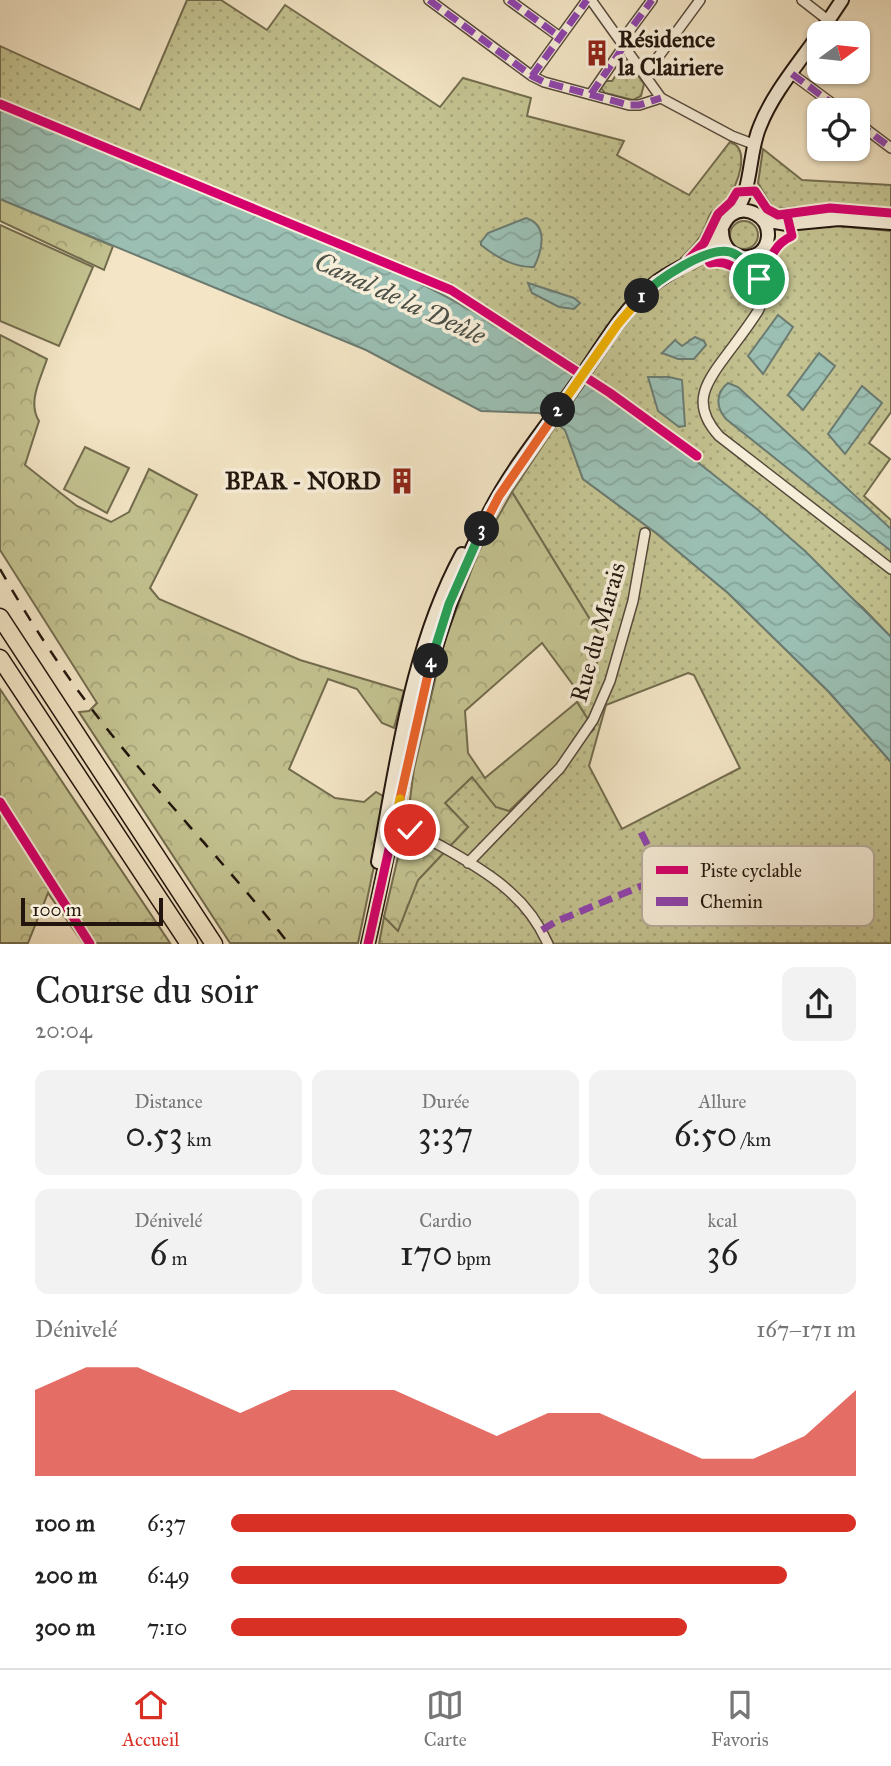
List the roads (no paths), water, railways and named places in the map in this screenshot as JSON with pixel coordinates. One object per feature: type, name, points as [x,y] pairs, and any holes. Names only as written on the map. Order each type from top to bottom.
[{"type":"highway","points":[[0,617],[214,943]]},
{"type":"highway","points":[[0,658],[189,943]]},
{"type":"street","points":[[429,0],[544,82],[633,105],[661,98]]},
{"type":"street","points":[[509,0],[560,37]]},
{"type":"street","points":[[532,76],[589,0],[661,98],[732,136],[753,144]]},
{"type":"street","points":[[591,94],[652,0]]},
{"type":"street","points":[[645,75],[700,0]]},
{"type":"street","points":[[802,0],[828,21],[842,0]]},
{"type":"street","points":[[362,943],[433,651],[456,587],[491,509],[623,318],[652,286],[700,258],[716,242],[726,221],[741,203],[753,144],[769,108],[807,52]]},
{"type":"street","points":[[792,74],[825,98]]},
{"type":"street","points":[[870,132],[891,148]]},
{"type":"street","points":[[747,180],[768,234],[759,260],[764,297],[758,311],[707,382],[703,397],[706,418],[719,436],[891,569]]},
{"type":"street","points":[[733,214],[747,211],[779,224],[839,219],[891,223]]},
{"type":"street","points":[[700,258],[733,254],[751,256],[777,233],[800,223]]},
{"type":"street","points":[[722,231],[722,241],[749,266],[762,285]]},
{"type":"street","name":"Rue du Marais","points":[[468,863],[560,768],[593,720],[610,681],[633,601],[645,533]]},
{"type":"street","points":[[390,824],[418,834],[468,863],[514,895],[537,922],[548,943]]},
{"type":"street","points":[[368,943],[390,824]]},
{"type":"water","name":"Canal de la Deûle","points":[[0,108],[378,263],[479,314],[576,373],[545,417],[539,413],[481,411],[366,350],[0,199]]},
{"type":"water","points":[[526,218],[533,221],[541,232],[541,246],[534,267],[519,266],[506,261],[481,245],[488,233]]},
{"type":"water","points":[[528,283],[574,298],[580,303],[574,309],[559,307],[532,293]]},
{"type":"water","points":[[778,315],[793,327],[763,374],[748,356]]},
{"type":"water","points":[[695,337],[706,345],[694,359],[678,359],[662,353],[675,340],[682,346]]},
{"type":"water","points":[[819,353],[835,366],[803,410],[788,395]]},
{"type":"water","points":[[648,377],[682,380],[685,426],[679,427],[658,411]]},
{"type":"water","points":[[588,380],[758,510],[805,551],[891,637],[891,762],[829,692],[728,593],[656,533],[583,479],[565,430],[557,424]]},
{"type":"water","points":[[728,383],[738,387],[891,529],[891,551],[726,419],[718,401],[721,391]]},
{"type":"water","points":[[862,386],[882,403],[845,454],[828,434]]},
{"type":"railway","points":[[0,569],[56,660],[103,724],[289,944]]},
{"type":"place","name":"Résidence la Clairiere","points":[[597,53]]},
{"type":"place","name":"BPAR - NORD","points":[[402,481]]}]
